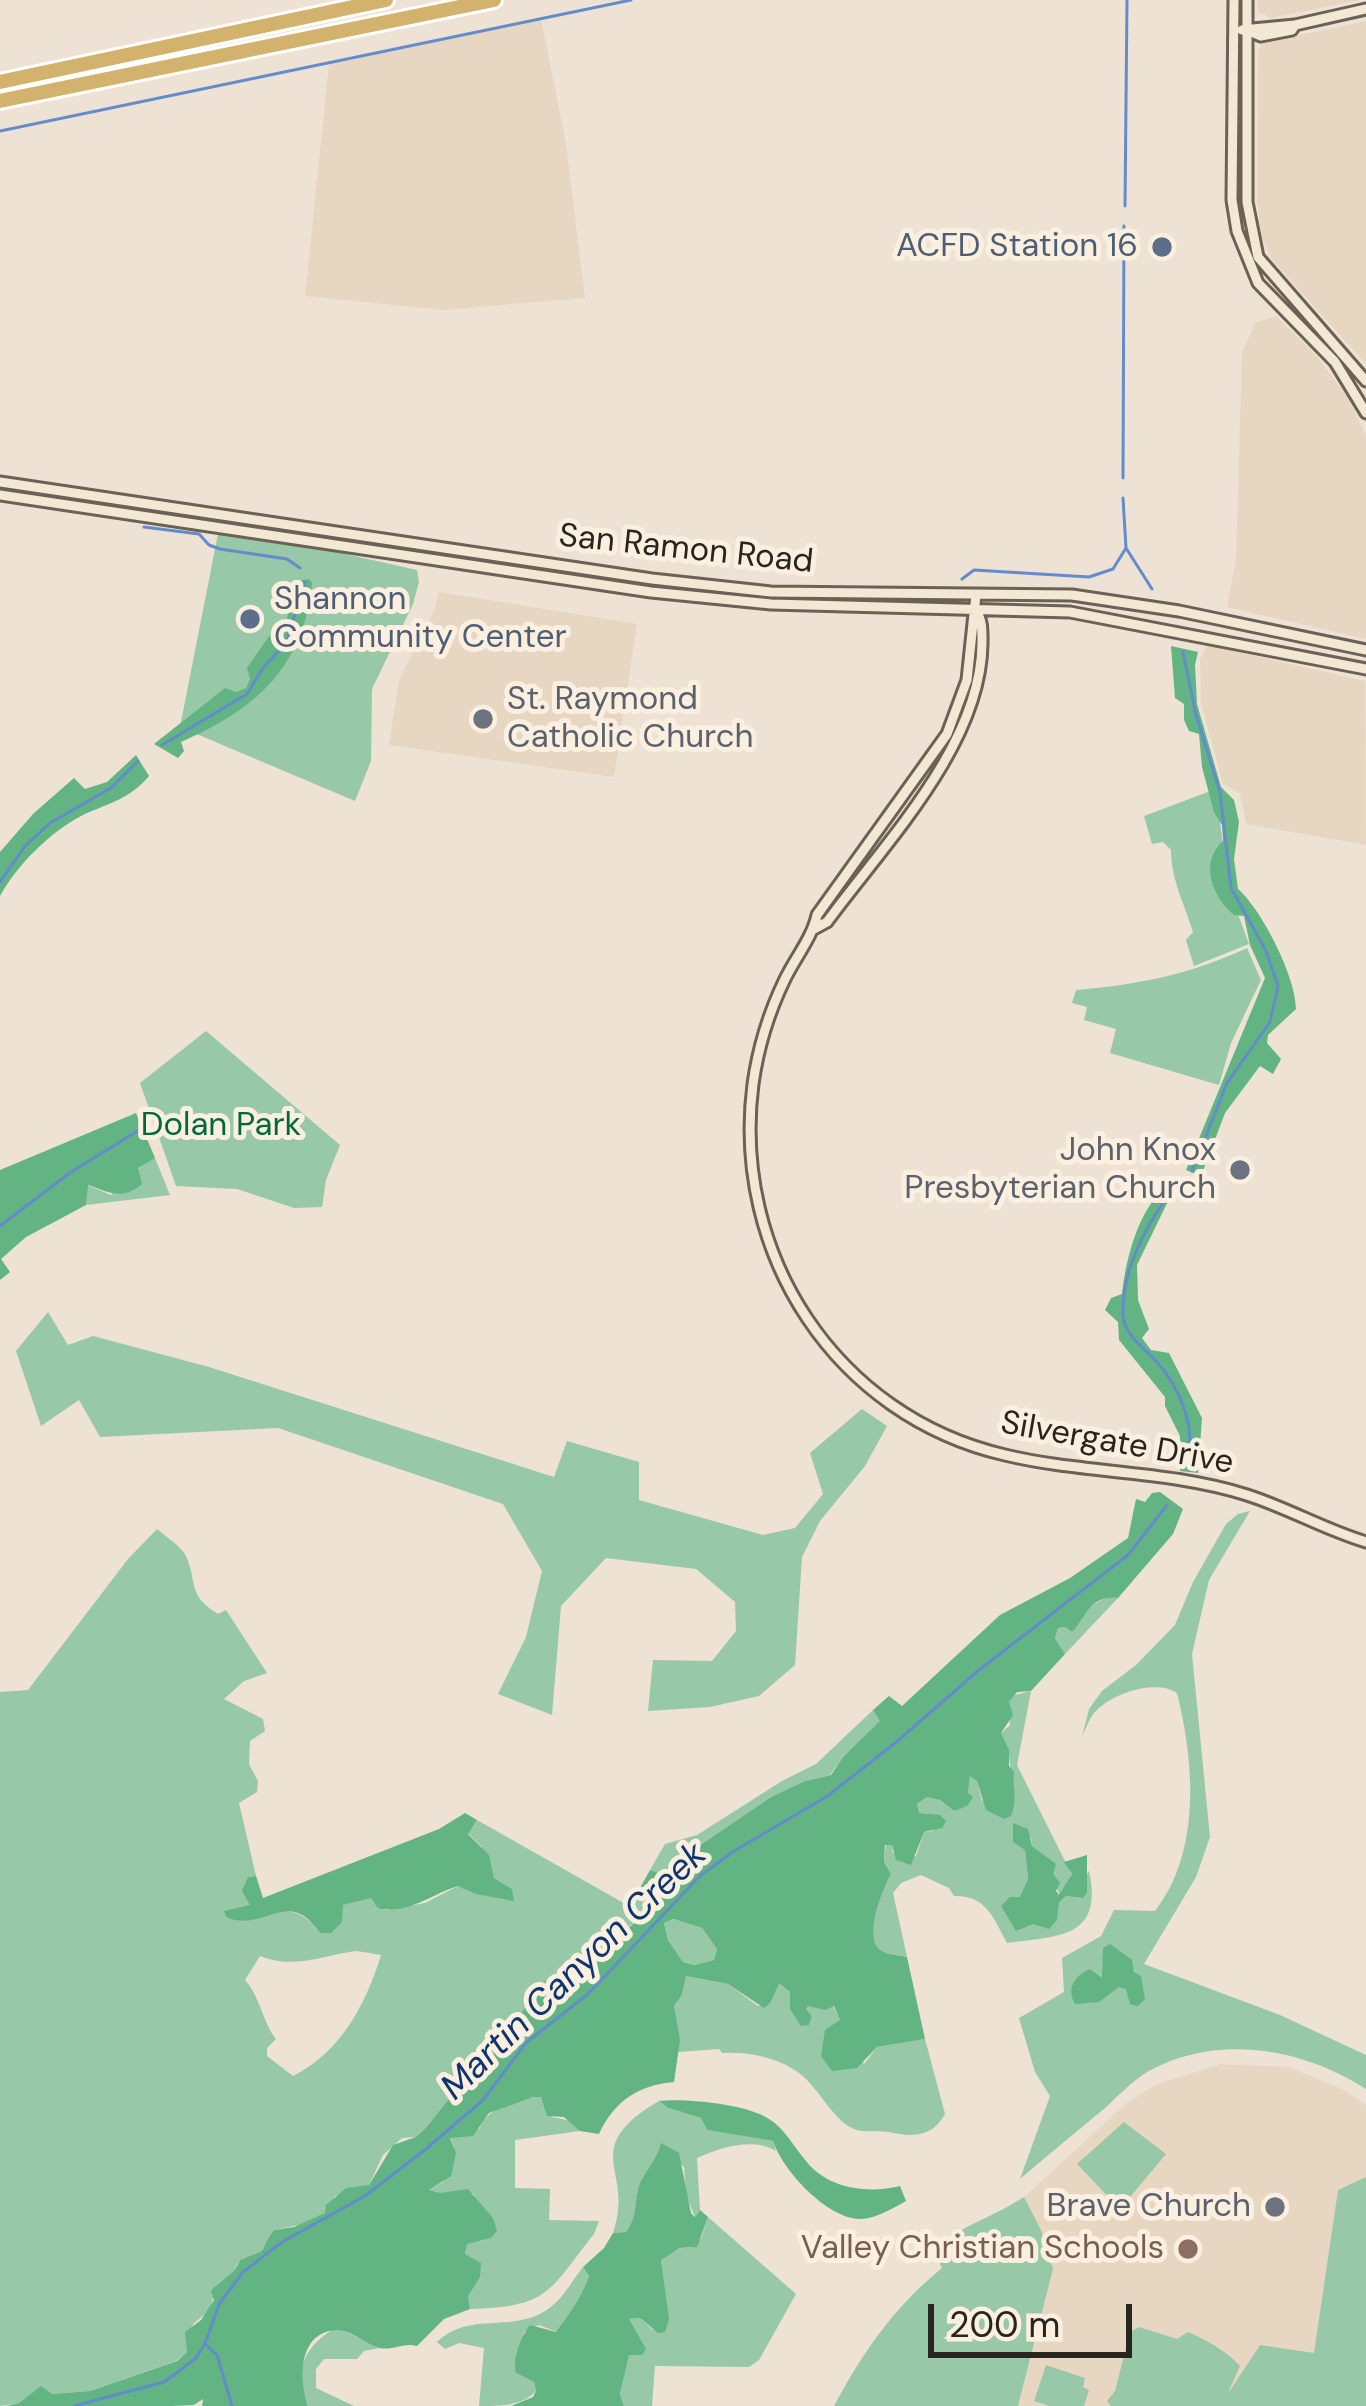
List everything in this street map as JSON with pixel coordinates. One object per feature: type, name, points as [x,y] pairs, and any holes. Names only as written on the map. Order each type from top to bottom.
[{"type":"highway","points":[[0,82],[386,0]]},
{"type":"highway","points":[[0,101],[494,0]]},
{"type":"street","points":[[1234,0],[1232,202],[1237,232],[1258,283],[1336,362],[1362,399],[1366,413]]},
{"type":"street","points":[[1247,0],[1246,202],[1258,257],[1366,380]]},
{"type":"street","points":[[1234,29],[1261,36],[1366,10]]},
{"type":"street","name":"San Ramon Road","points":[[0,482],[652,579],[772,592],[1072,596],[1364,648]]},
{"type":"street","name":"San Ramon Road","points":[[0,495],[651,592],[771,604],[1085,614],[1366,670]]},
{"type":"street","name":"Silvergate Drive","points":[[976,595],[967,680],[947,734],[817,915],[777,997],[759,1052],[753,1088],[754,1190],[776,1268],[801,1312],[891,1406],[969,1444],[1033,1460],[1108,1468],[1247,1495],[1366,1542]]},
{"type":"street","name":"Silvergate Drive","points":[[814,929],[837,908],[959,736],[982,670],[982,620],[975,609]]},
{"type":"street","points":[[955,610],[971,628]]},
{"type":"shaded area","points":[[1257,0],[1360,0],[1271,18],[1258,12]]},
{"type":"shaded area","points":[[541,19],[566,144],[585,298],[443,310],[305,296],[329,64]]},
{"type":"shaded area","points":[[1366,21],[1366,364],[1272,260],[1261,235],[1257,200],[1258,51],[1262,43]]},
{"type":"shaded area","points":[[1276,316],[1315,354],[1347,396],[1366,435],[1366,639],[1227,607],[1236,560],[1242,353],[1255,323]]},
{"type":"shaded area","points":[[439,592],[637,624],[614,777],[389,745],[399,680]]},
{"type":"shaded area","points":[[1207,645],[1365,681],[1366,845],[1246,824],[1240,793],[1223,784],[1201,703],[1200,659]]},
{"type":"shaded area","name":"Valley Christian Schools","points":[[1220,2064],[1289,2067],[1342,2089],[1366,2105],[1366,2177],[1338,2191],[1314,2354],[1260,2345],[1221,2406],[1018,2406],[1053,2269],[1024,2197],[1127,2103],[1155,2085]]},
{"type":"green space","points":[[218,534],[327,550],[417,570],[413,604],[372,689],[371,761],[355,801],[180,727]]},
{"type":"green space","points":[[309,579],[307,613],[299,639],[271,682],[232,715],[181,742],[184,751],[178,758],[154,744],[225,688],[236,692],[246,688],[247,668],[272,632],[284,631],[296,581]]},
{"type":"green space","points":[[1171,646],[1198,652],[1197,704],[1221,787],[1234,800],[1239,822],[1234,859],[1238,889],[1276,945],[1296,1009],[1268,1035],[1267,1043],[1281,1059],[1273,1074],[1260,1066],[1225,1113],[1201,1176],[1186,1170],[1265,978],[1250,945],[1244,916],[1226,908],[1211,879],[1212,859],[1223,841],[1222,825],[1202,767],[1199,734],[1189,731],[1184,704],[1175,698]]},
{"type":"green space","points":[[136,755],[149,776],[142,784],[59,830],[25,861],[0,896],[0,852],[33,814],[74,778],[85,789],[107,782]]},
{"type":"green space","points":[[1216,789],[1228,887],[1249,944],[1194,966],[1186,940],[1193,932],[1171,850],[1163,842],[1152,844],[1144,816]]},
{"type":"green space","points":[[1247,948],[1261,980],[1231,1043],[1219,1085],[1110,1053],[1116,1029],[1084,1020],[1087,1007],[1072,1003],[1076,990],[1164,977]]},
{"type":"green space","name":"Dolan Park","points":[[206,1031],[340,1145],[326,1180],[322,1207],[294,1208],[237,1189],[176,1186],[140,1083]]},
{"type":"green space","points":[[136,1113],[155,1158],[138,1168],[142,1184],[122,1194],[88,1185],[86,1205],[26,1237],[1,1259],[10,1272],[0,1280],[0,1170]]},
{"type":"green space","points":[[155,1158],[170,1195],[86,1205],[87,1185],[111,1195]]},
{"type":"green space","points":[[1162,1190],[1172,1193],[1137,1265],[1138,1300],[1149,1329],[1142,1338],[1151,1350],[1169,1353],[1202,1418],[1198,1473],[1180,1471],[1180,1436],[1165,1397],[1119,1340],[1118,1322],[1105,1310],[1111,1298],[1122,1294],[1134,1238]]},
{"type":"green space","points":[[48,1312],[68,1345],[93,1336],[209,1367],[554,1477],[567,1441],[639,1462],[639,1500],[763,1535],[795,1528],[823,1494],[810,1453],[862,1409],[887,1426],[865,1466],[820,1521],[802,1557],[795,1665],[759,1696],[710,1707],[648,1711],[653,1660],[712,1661],[736,1631],[735,1602],[696,1569],[606,1558],[561,1606],[552,1715],[498,1694],[526,1637],[542,1571],[503,1504],[278,1428],[100,1437],[79,1400],[41,1426],[16,1351]]},
{"type":"green space","points":[[1160,1492],[1183,1509],[1173,1534],[1118,1598],[1095,1603],[1072,1632],[1058,1628],[1055,1638],[1065,1654],[1031,1691],[1017,1692],[1009,1702],[1013,1715],[1001,1733],[1014,1771],[1011,1816],[1004,1819],[986,1810],[977,1781],[970,1776],[968,1793],[973,1797],[967,1806],[954,1811],[927,1797],[917,1804],[919,1813],[940,1815],[946,1821],[942,1828],[924,1832],[911,1865],[896,1860],[892,1845],[885,1845],[884,1862],[891,1874],[876,1911],[874,1941],[884,1952],[907,1957],[925,2039],[877,2047],[857,2068],[832,2071],[821,2056],[825,2030],[840,2020],[834,2006],[825,2010],[808,2006],[809,2025],[801,2026],[790,2009],[790,1992],[779,1983],[764,2008],[728,1984],[686,1976],[674,2006],[680,2040],[674,2082],[629,2097],[612,2112],[599,2134],[580,2131],[564,2117],[547,2116],[541,2097],[533,2097],[489,2113],[473,2136],[450,2138],[456,2153],[451,2176],[429,2190],[468,2189],[493,2218],[497,2231],[491,2238],[467,2244],[465,2254],[481,2263],[480,2277],[468,2296],[470,2309],[444,2319],[417,2346],[380,2348],[343,2331],[325,2333],[315,2339],[304,2359],[308,2406],[202,2406],[203,2399],[194,2405],[172,2406],[6,2406],[19,2403],[41,2386],[52,2394],[90,2391],[177,2361],[187,2352],[185,2332],[201,2320],[214,2300],[211,2291],[240,2260],[261,2251],[274,2230],[325,2213],[326,2205],[346,2188],[369,2185],[393,2145],[416,2137],[492,2056],[542,1983],[596,1955],[633,1924],[652,1898],[640,1888],[650,1870],[659,1873],[771,1797],[831,1775],[880,1721],[873,1710],[889,1696],[902,1706],[1000,1615],[1070,1578],[1128,1538],[1136,1499],[1145,1502],[1152,1493]],"holes":[[[674,1919],[702,1928],[717,1949],[714,1960],[694,1965],[683,1962],[668,1940],[664,1923]]]},
{"type":"green space","points":[[1250,1511],[1209,1580],[1192,1654],[1210,1837],[1196,1877],[1144,1964],[1280,2015],[1366,2055],[1366,2089],[1287,2055],[1230,2049],[1202,2052],[1141,2076],[1020,2179],[1050,2096],[1035,2072],[1019,2018],[1064,1992],[1062,1958],[1101,1936],[1114,1910],[1155,1911],[1181,1861],[1187,1834],[1190,1776],[1177,1693],[1147,1688],[1113,1699],[1094,1714],[1082,1737],[1089,1709],[1102,1691],[1175,1625],[1193,1582],[1226,1524]],"holes":[[[1132,1967],[1142,1987],[1119,1987],[1110,1993],[1097,1973],[1102,1979],[1103,1974]]]},
{"type":"green space","points":[[157,1529],[173,1542],[186,1556],[202,1601],[218,1614],[226,1610],[267,1673],[244,1681],[224,1699],[263,1719],[265,1731],[250,1741],[249,1764],[258,1781],[257,1792],[239,1803],[256,1876],[248,1877],[250,1905],[244,1909],[253,1920],[272,1912],[290,1912],[306,1918],[320,1933],[343,1905],[372,1897],[386,1910],[425,1903],[458,1886],[487,1896],[512,1889],[494,1878],[481,1846],[468,1833],[477,1820],[629,1906],[640,1888],[653,1897],[632,1924],[596,1955],[542,1984],[492,2056],[457,2089],[427,2128],[416,2137],[402,2138],[383,2155],[369,2185],[335,2196],[325,2213],[304,2224],[274,2230],[266,2247],[240,2260],[230,2277],[218,2283],[209,2311],[193,2324],[187,2352],[176,2361],[90,2391],[52,2394],[41,2387],[19,2403],[0,2406],[0,1692],[28,1690],[128,1559]],"holes":[[[357,1951],[381,1955],[359,2008],[325,2054],[293,2076],[267,2056],[267,2048],[276,2039],[245,1980],[260,1956],[297,1962]]]},
{"type":"green space","points":[[1107,1597],[1118,1598],[1065,1654],[1055,1638],[1058,1628],[1072,1632],[1085,1609]]},
{"type":"green space","points":[[1031,1691],[1017,1765],[1072,1875],[1060,1896],[1052,1875],[1055,1864],[1032,1846],[1031,1837],[1025,1850],[1028,1879],[1058,1902],[1066,1896],[1082,1898],[1089,1871],[1090,1910],[1072,1930],[1007,1943],[981,1904],[954,1896],[949,1888],[921,1875],[901,1883],[893,1893],[907,1957],[881,1950],[872,1931],[891,1874],[884,1862],[886,1844],[892,1845],[893,1853],[916,1856],[924,1832],[933,1831],[929,1814],[918,1813],[917,1804],[927,1797],[954,1811],[968,1793],[970,1775],[977,1781],[982,1801],[1014,1791],[1001,1733],[1010,1725],[1011,1696]]},
{"type":"green space","points":[[873,1710],[881,1721],[830,1775],[771,1797],[659,1873],[650,1870],[665,1844],[697,1835],[816,1764]]},
{"type":"green space","points":[[465,1813],[477,1820],[468,1834],[489,1855],[494,1878],[512,1889],[514,1901],[458,1886],[400,1909],[378,1908],[371,1898],[343,1905],[342,1922],[331,1933],[320,1933],[308,1919],[286,1911],[252,1920],[226,1917],[224,1911],[250,1905],[242,1891],[248,1877],[256,1876],[263,1898],[439,1829]]},
{"type":"green space","points":[[1013,1823],[1028,1829],[1032,1846],[1056,1864],[1053,1874],[1060,1883],[1059,1895],[1072,1874],[1064,1862],[1087,1855],[1087,1893],[1059,1902],[1057,1920],[1049,1929],[1033,1924],[1016,1931],[1001,1906],[1010,1897],[1020,1897],[1028,1879],[1025,1850],[1013,1842]]},
{"type":"green space","points":[[675,1919],[702,1928],[717,1949],[714,1960],[694,1965],[683,1962],[668,1940],[664,1923]]},
{"type":"green space","points":[[1110,1944],[1132,1960],[1145,1999],[1138,2006],[1130,2004],[1126,1989],[1119,1987],[1099,2002],[1075,2004],[1074,1983],[1090,1969],[1102,1978],[1103,1948]]},
{"type":"green space","points":[[686,1976],[728,1984],[758,2006],[771,2002],[778,1982],[790,1992],[801,2025],[809,2024],[812,2016],[808,2005],[833,2006],[864,2064],[877,2047],[925,2039],[945,2114],[934,2128],[920,2134],[861,2131],[844,2123],[800,2074],[776,2061],[719,2049],[678,2052],[674,2006]]},
{"type":"green space","points":[[540,2096],[552,2117],[572,2121],[580,2131],[515,2140],[515,2188],[550,2189],[549,2220],[599,2221],[594,2234],[544,2292],[516,2305],[470,2309],[474,2260],[465,2254],[467,2243],[485,2240],[474,2194],[429,2190],[443,2182],[454,2147],[450,2137],[479,2129],[505,2105]]},
{"type":"green space","points":[[659,2101],[701,2118],[707,2130],[773,2141],[776,2151],[747,2144],[697,2158],[700,2210],[695,2217],[686,2195],[684,2167],[660,2146],[641,2182],[630,2226],[626,2232],[613,2233],[618,2211],[614,2147],[634,2118]]},
{"type":"green space","points":[[659,2101],[715,2103],[759,2114],[780,2128],[825,2178],[862,2189],[900,2186],[906,2201],[873,2217],[849,2217],[808,2192],[773,2141],[707,2130],[701,2118]]},
{"type":"green space","points":[[1124,2122],[1166,2154],[1120,2209],[1077,2164]]},
{"type":"green space","points":[[661,2143],[679,2153],[691,2213],[695,2217],[700,2210],[708,2217],[697,2247],[680,2248],[661,2260],[669,2319],[665,2332],[658,2333],[640,2318],[629,2319],[646,2349],[642,2355],[629,2355],[620,2394],[624,2406],[511,2406],[533,2397],[536,2391],[534,2382],[515,2368],[527,2330],[530,2325],[556,2332],[566,2319],[589,2276],[583,2267],[613,2233],[626,2232],[630,2226],[641,2181]]},
{"type":"green space","points":[[1366,2177],[1366,2406],[1111,2406],[1107,2401],[1115,2391],[1130,2332],[1139,2327],[1177,2339],[1188,2332],[1228,2355],[1240,2366],[1227,2395],[1260,2345],[1314,2353],[1338,2190]]},
{"type":"green space","points":[[1024,2197],[1053,2269],[1018,2406],[834,2406],[881,2331],[942,2268],[933,2249]]},
{"type":"green space","points":[[708,2217],[796,2294],[759,2360],[749,2367],[655,2366],[652,2406],[624,2406],[620,2394],[627,2360],[636,2353],[628,2319],[640,2318],[653,2330],[666,2314],[661,2259],[701,2238]]},
{"type":"green space","points":[[583,2267],[589,2276],[580,2300],[557,2332],[539,2325],[524,2332],[516,2373],[534,2382],[536,2391],[517,2402],[479,2406],[484,2348],[459,2343],[445,2349],[437,2342],[462,2327],[518,2321],[545,2311]]},
{"type":"green space","points":[[332,2330],[380,2348],[364,2351],[357,2359],[324,2359],[316,2369],[316,2388],[354,2406],[308,2406],[302,2383],[304,2363],[313,2346]]},
{"type":"green space","points":[[1046,2365],[1085,2378],[1083,2387],[1089,2390],[1084,2406],[1034,2401]]},
{"type":"waterway","points":[[0,131],[631,0]]},
{"type":"waterway","points":[[1125,206],[1127,0]]},
{"type":"waterway","points":[[1123,478],[1124,226]]},
{"type":"waterway","name":"Martin Canyon Creek","points":[[1123,498],[1126,548],[1152,589]]},
{"type":"waterway","points":[[144,527],[199,534],[220,549],[287,559],[300,568]]},
{"type":"waterway","points":[[962,579],[974,570],[1089,577],[1113,569],[1126,548]]},
{"type":"waterway","points":[[162,745],[247,694],[286,643],[305,582]]},
{"type":"waterway","name":"Martin Canyon Creek","points":[[1183,652],[1220,792],[1231,888],[1266,951],[1278,986],[1270,1022],[1227,1083],[1192,1171]]},
{"type":"waterway","points":[[0,882],[25,846],[50,823],[111,788],[138,761]]},
{"type":"waterway","points":[[0,1226],[71,1172],[144,1127]]},
{"type":"waterway","name":"Martin Canyon Creek","points":[[1169,1194],[1136,1252],[1126,1283],[1123,1316],[1131,1335],[1165,1372],[1185,1410],[1190,1439],[1185,1466]]},
{"type":"waterway","name":"Martin Canyon Creek","points":[[74,2406],[164,2382],[195,2359],[219,2304],[243,2272],[282,2242],[365,2196],[426,2149],[483,2100],[526,2043],[589,1993],[700,1876],[826,1797],[894,1744],[979,1670],[1128,1555],[1167,1505]]},
{"type":"waterway","points":[[205,2344],[217,2355],[232,2406]]},
{"type":"place","name":"ACFD Station 16","points":[[1162,247]]},
{"type":"place","name":"Shannon Community Center","points":[[250,619]]},
{"type":"place","name":"St. Raymond Catholic Church","points":[[483,719]]},
{"type":"place","name":"John Knox Presbyterian Church","points":[[1240,1170]]},
{"type":"place","name":"Brave Church","points":[[1275,2207]]},
{"type":"place","name":"Valley Christian Schools","points":[[1188,2249]]}]
